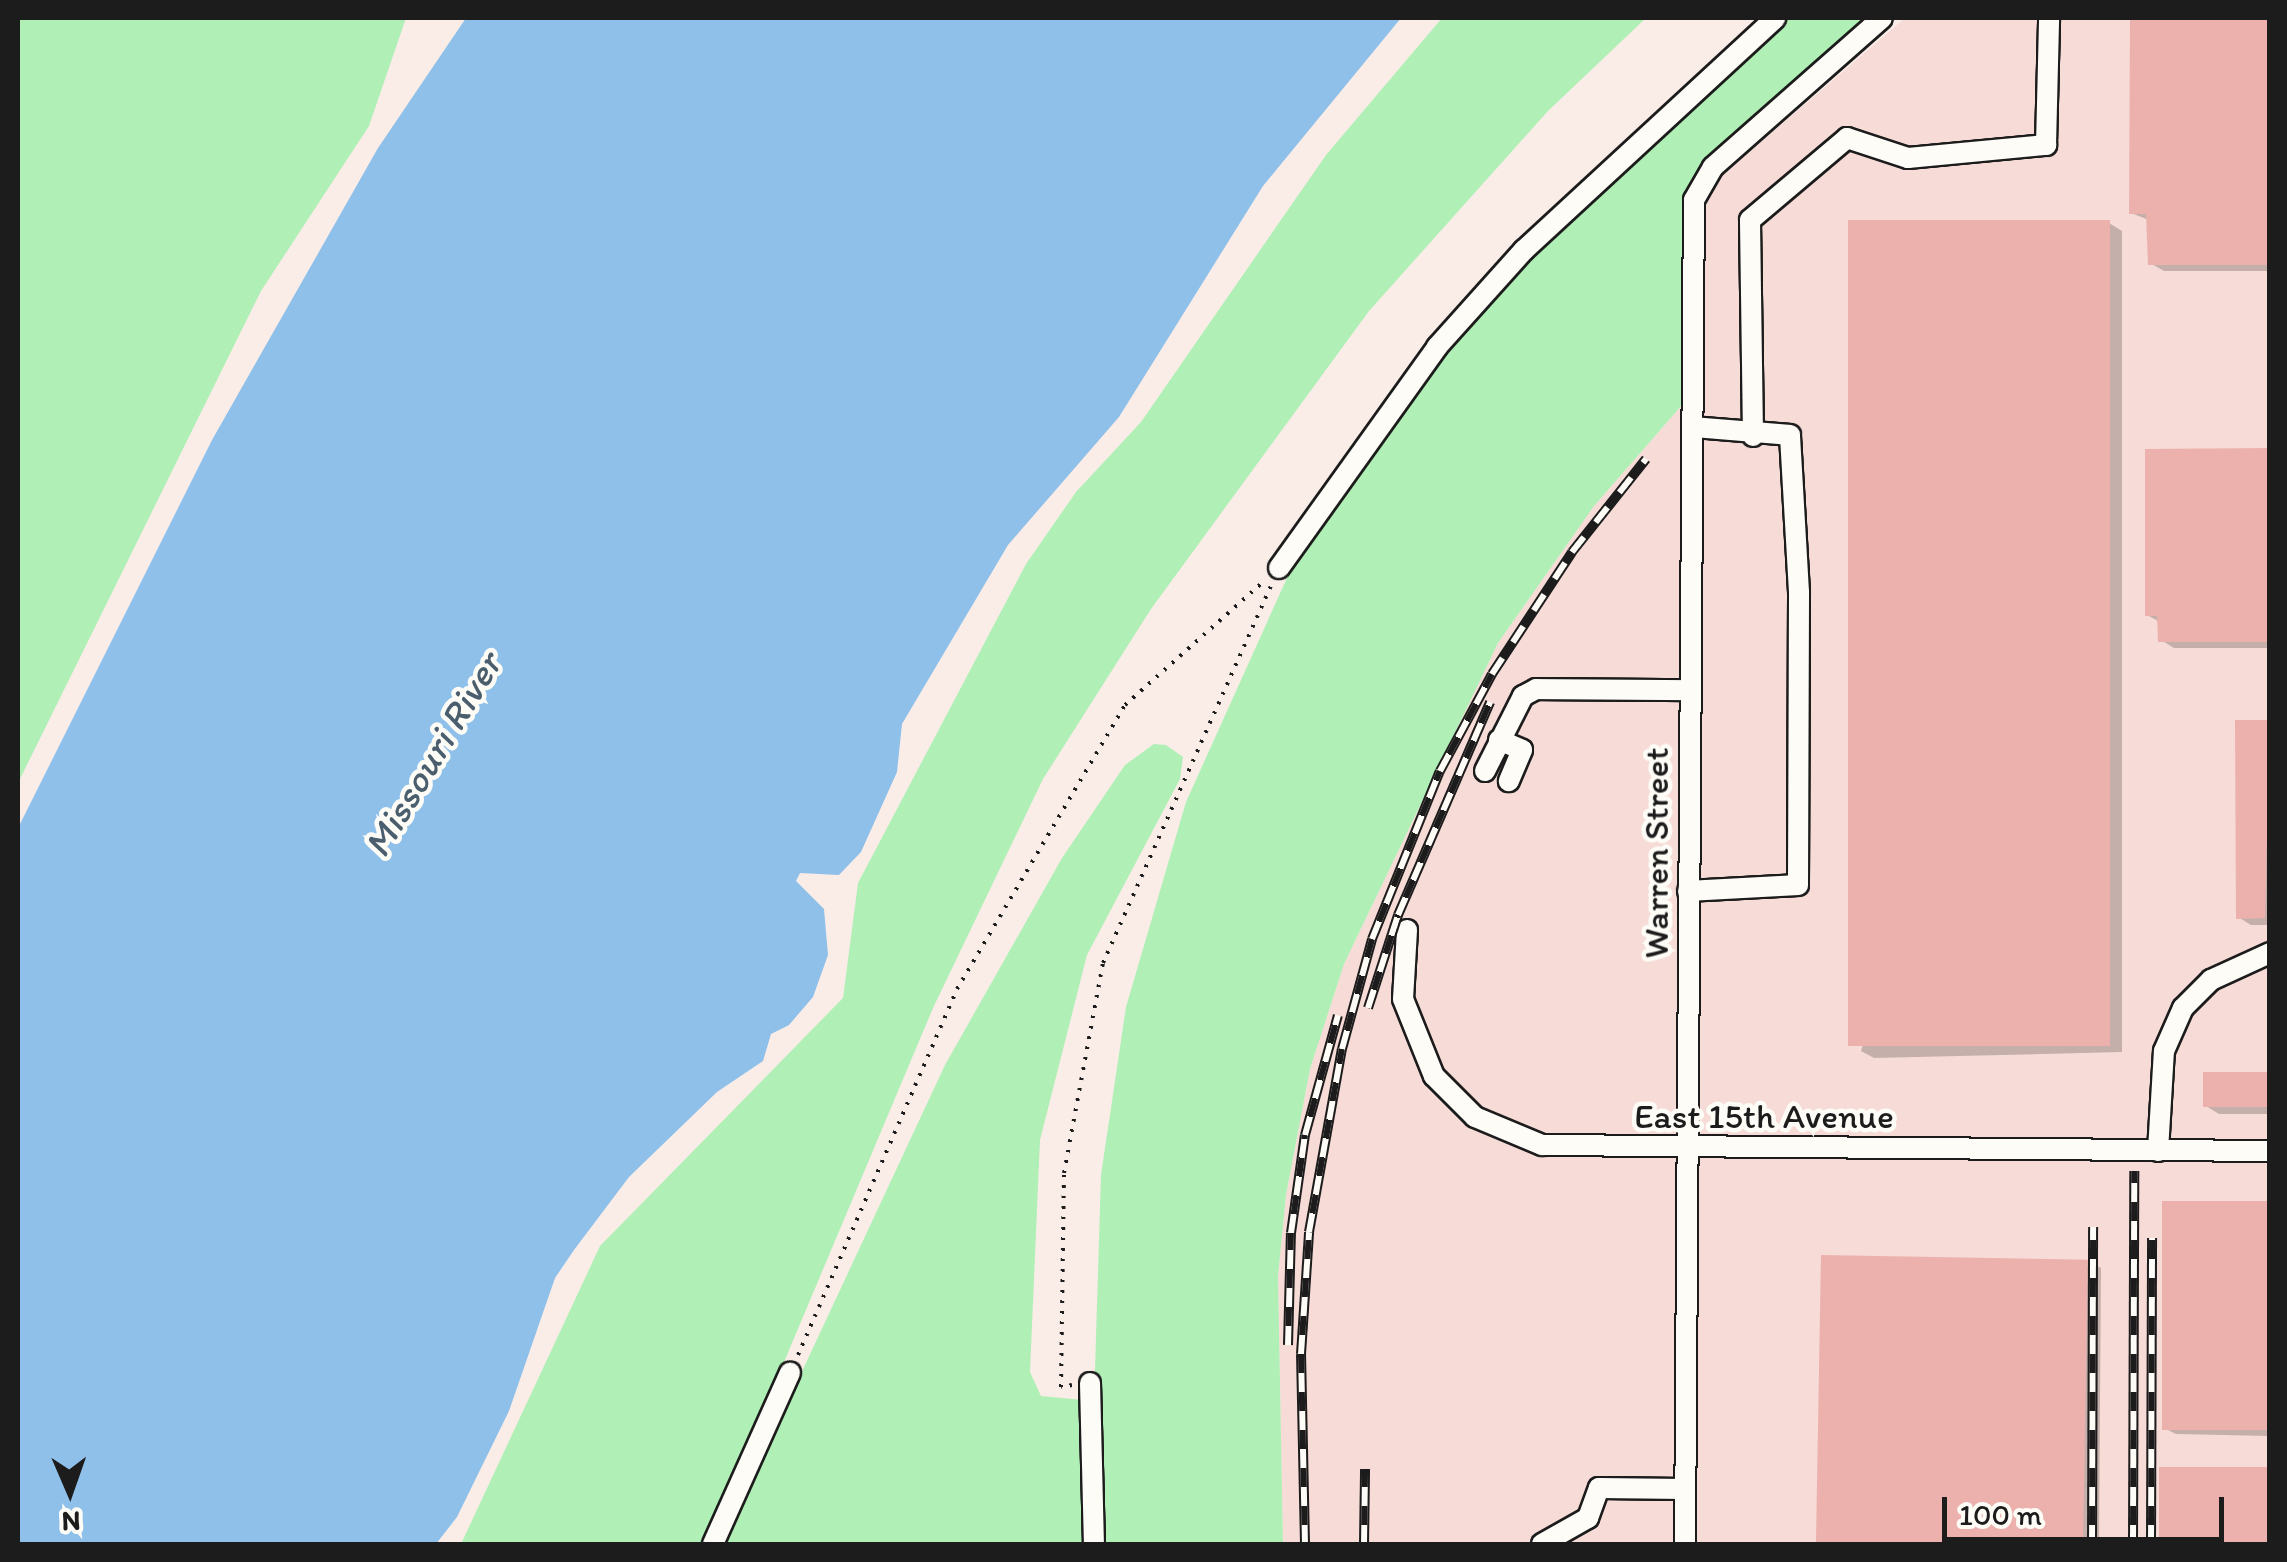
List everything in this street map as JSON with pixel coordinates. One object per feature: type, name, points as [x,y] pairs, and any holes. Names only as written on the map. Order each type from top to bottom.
[{"type":"street","points":[[1279,568],[1437,348],[1524,250],[1775,18]]},
{"type":"street","name":"Warren Street","points":[[1685,1544],[1694,200],[1714,167],[1882,18]]},
{"type":"street","points":[[1753,436],[1750,220],[1847,138],[1908,158],[2046,145],[2049,18]]},
{"type":"street","points":[[1688,890],[1798,885],[1799,592],[1790,435],[1753,436],[1692,427]]},
{"type":"street","points":[[1485,770],[1524,696],[1536,689],[1689,690]]},
{"type":"street","points":[[1499,740],[1522,750],[1509,781]]},
{"type":"street","name":"East 15th Avenue","points":[[1408,930],[1401,972],[1415,1037],[1434,1076],[1475,1118],[1542,1145],[2270,1151]]},
{"type":"street","points":[[2158,1152],[2164,1051],[2183,1008],[2211,980],[2270,953]]},
{"type":"street","points":[[712,1544],[790,1373]]},
{"type":"street","points":[[1090,1383],[1094,1544]]},
{"type":"street","points":[[1542,1544],[1588,1518],[1598,1488],[1685,1489]]},
{"type":"path","points":[[790,1373],[957,989],[1126,705],[1279,568]]},
{"type":"path","points":[[1090,1383],[1061,1386],[1064,1173],[1103,963],[1279,568]]},
{"type":"shaded area","points":[[1905,18],[2269,18],[2269,1544],[1283,1544],[1278,1276],[1286,1195],[1310,1069],[1344,964],[1498,643],[1594,506],[1682,405],[1683,475],[1694,200]]},
{"type":"green space","points":[[18,18],[406,18],[369,126],[261,291],[18,783]]},
{"type":"green space","points":[[1442,18],[1646,18],[1548,111],[1369,311],[1151,609],[1043,779],[933,1008],[779,1374],[789,1385],[798,1380],[945,1065],[1062,858],[1125,765],[1154,744],[1166,745],[1183,757],[1180,779],[1087,955],[1040,1140],[1030,1372],[1041,1396],[1094,1401],[1101,1175],[1126,1007],[1186,802],[1291,569],[1331,500],[1445,351],[1523,263],[1781,18],[1866,18],[1697,175],[1683,206],[1682,405],[1594,506],[1498,643],[1344,964],[1310,1069],[1286,1195],[1278,1276],[1283,1544],[461,1544],[600,1246],[843,998],[858,883],[1026,564],[1076,492],[1141,422],[1326,155]]},
{"type":"water","name":"Missouri River","points":[[466,18],[1401,18],[1263,186],[1119,417],[1008,545],[902,724],[897,772],[861,852],[839,875],[800,873],[796,881],[824,909],[828,955],[813,997],[789,1025],[771,1034],[763,1061],[717,1092],[629,1177],[574,1250],[555,1278],[509,1411],[457,1517],[436,1544],[18,1544],[18,828],[212,440],[378,148]]},
{"type":"building","points":[[2130,18],[2270,18],[2270,265],[2148,265],[2146,214],[2129,214]]},
{"type":"building","points":[[1848,220],[2110,220],[2110,1046],[1848,1046]]},
{"type":"building","points":[[2270,448],[2270,642],[2158,642],[2157,616],[2145,616],[2145,449]]},
{"type":"building","points":[[2235,720],[2270,720],[2265,918],[2236,919]]},
{"type":"building","points":[[2203,1072],[2270,1072],[2270,1107],[2203,1107]]},
{"type":"building","points":[[2162,1201],[2270,1201],[2270,1430],[2162,1430]]},
{"type":"building","points":[[1821,1255],[2088,1260],[2083,1544],[1816,1544]]},
{"type":"building","points":[[2159,1467],[2270,1467],[2270,1544],[2159,1544]]},
{"type":"railway","points":[[1305,1544],[1301,1354],[1309,1232],[1342,1049],[1372,939],[1440,771],[1492,674],[1572,552],[1646,459]]},
{"type":"railway","points":[[1368,1008],[1398,915],[1490,702]]},
{"type":"railway","points":[[1288,1345],[1291,1233],[1305,1135],[1338,1015]]},
{"type":"railway","points":[[2133,1544],[2134,1171]]},
{"type":"railway","points":[[2092,1544],[2093,1227]]},
{"type":"railway","points":[[2151,1544],[2152,1238]]},
{"type":"railway","points":[[1364,1544],[1365,1469]]}]
